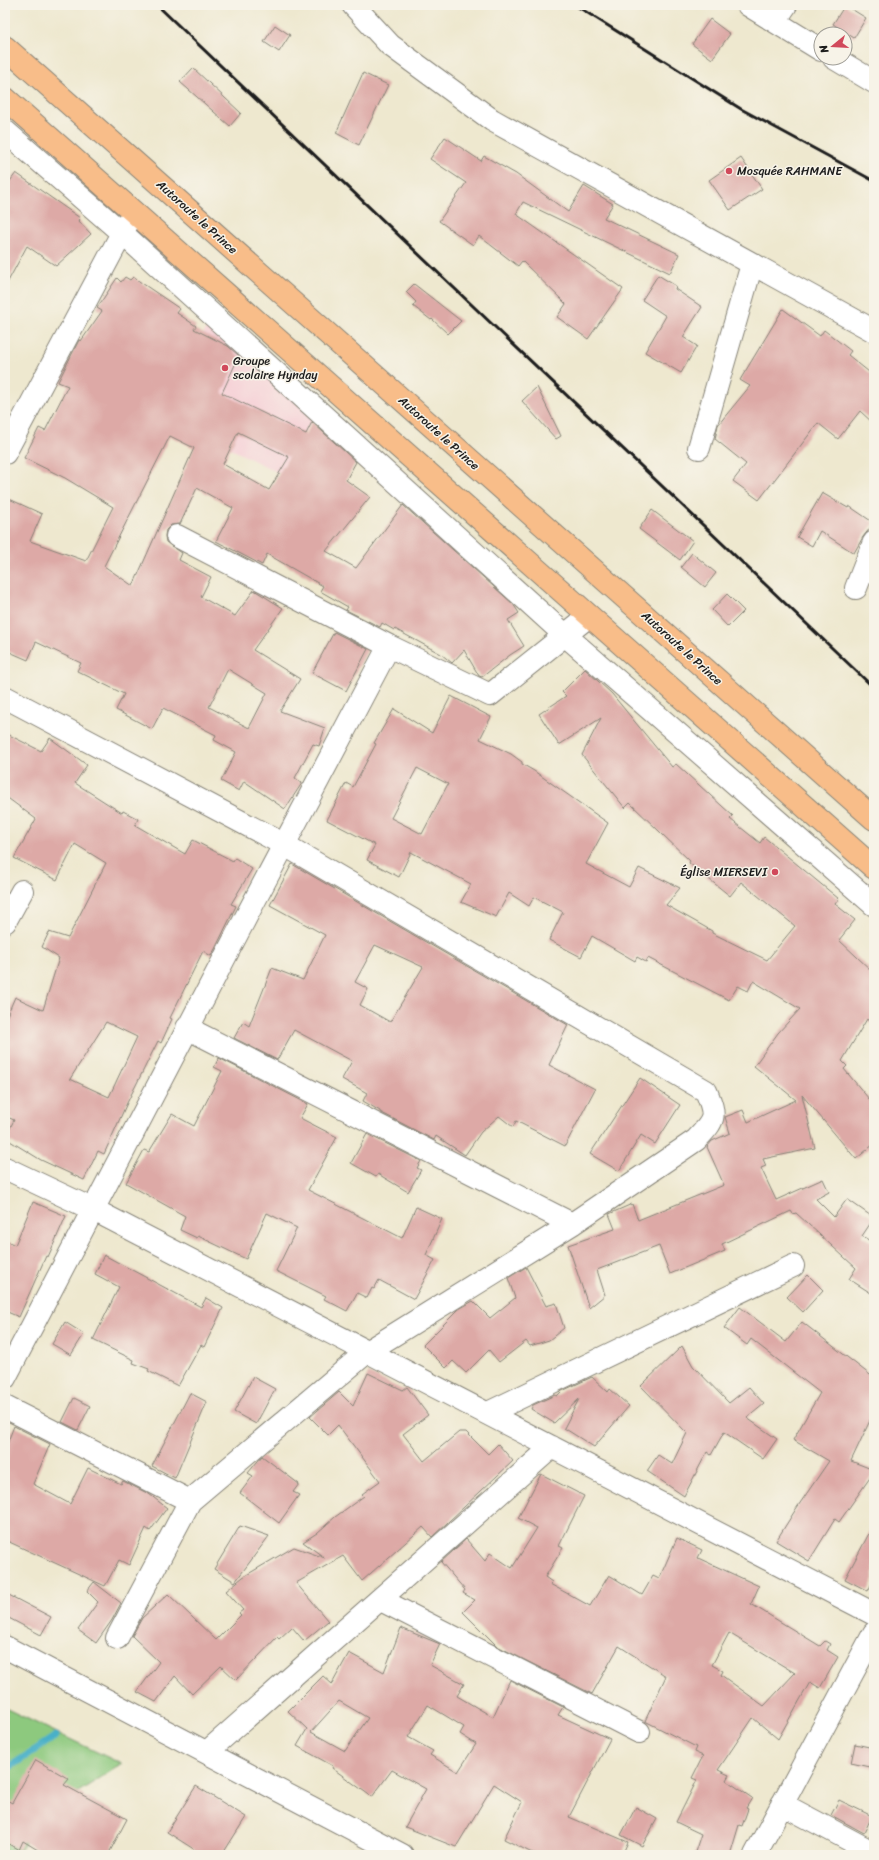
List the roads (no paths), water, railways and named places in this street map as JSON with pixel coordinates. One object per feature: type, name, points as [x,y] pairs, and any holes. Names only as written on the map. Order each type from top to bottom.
[{"type":"main road","name":"Autoroute le Prince","points":[[5,47],[874,819]]},
{"type":"main road","points":[[5,98],[874,868]]},
{"type":"street","points":[[353,5],[390,45],[492,120],[874,331]]},
{"type":"street","points":[[748,5],[780,13],[813,43]]},
{"type":"street","points":[[847,66],[874,82]]},
{"type":"street","points":[[5,131],[122,233],[565,635],[874,905]]},
{"type":"street","points":[[5,453],[133,212]]},
{"type":"street","points":[[699,448],[752,264]]},
{"type":"street","points":[[177,536],[389,646],[490,695],[589,616]]},
{"type":"street","points":[[856,588],[874,542]]},
{"type":"street","points":[[5,1378],[94,1210],[283,844],[389,646]]},
{"type":"street","points":[[5,697],[283,844],[706,1091],[713,1109],[711,1125],[696,1140],[572,1224],[368,1351],[190,1501],[117,1638]]},
{"type":"street","points":[[5,922],[22,891]]},
{"type":"street","points":[[187,1028],[572,1224]]},
{"type":"street","points":[[5,1168],[94,1210],[874,1614]]},
{"type":"street","points":[[488,1413],[793,1266]]},
{"type":"street","points":[[5,1407],[190,1501]]},
{"type":"street","points":[[207,1752],[381,1600],[552,1447]]},
{"type":"street","points":[[381,1600],[639,1732]]},
{"type":"street","points":[[755,1855],[874,1633]]},
{"type":"street","points":[[5,1646],[402,1855]]},
{"type":"street","points":[[782,1804],[874,1853]]},
{"type":"waterway","points":[[5,1770],[56,1736]]},
{"type":"railway","points":[[157,5],[874,688]]},
{"type":"railway","points":[[575,5],[741,109],[874,181]]},
{"type":"place","name":"Mosquée RAHMANE","points":[[729,171]]},
{"type":"place","name":"Groupe scolaire Hynday","points":[[225,368]]},
{"type":"place","name":"Église MIERSEVI","points":[[775,872]]}]
